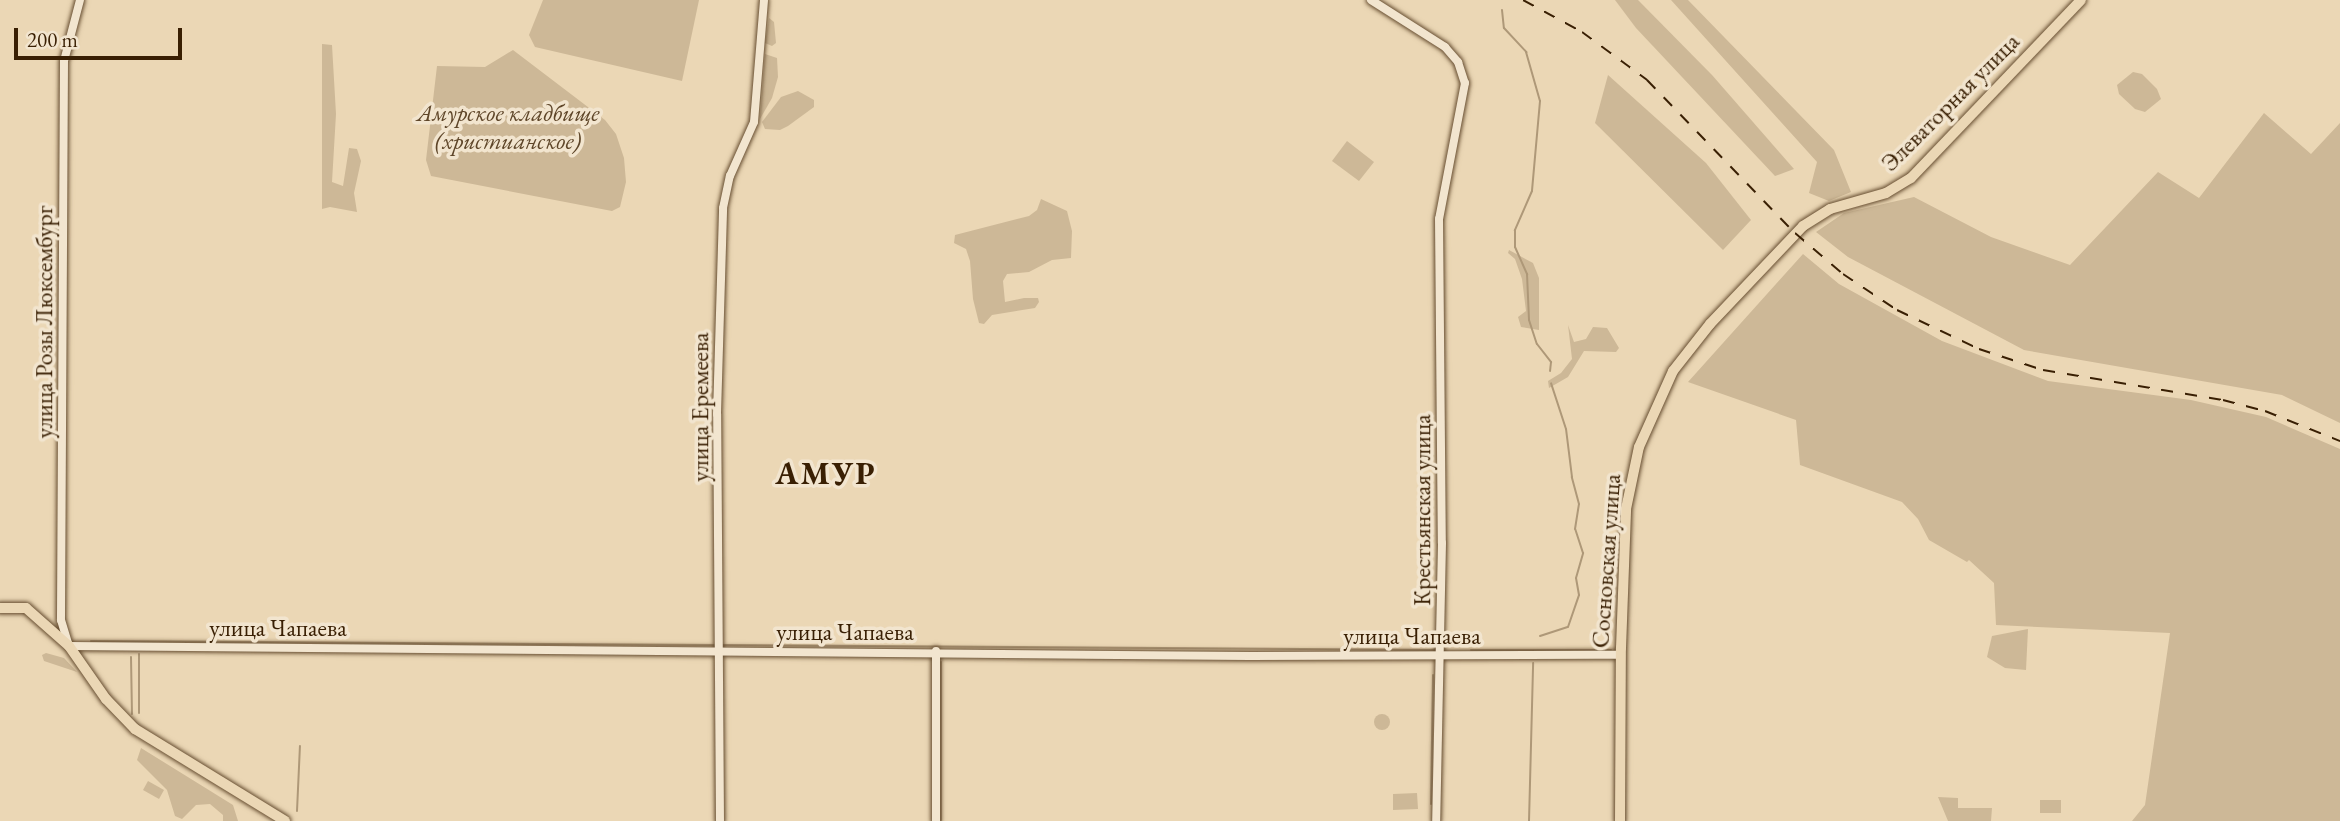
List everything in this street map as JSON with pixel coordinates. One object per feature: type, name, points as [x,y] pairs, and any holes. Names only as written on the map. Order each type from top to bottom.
[{"type":"main road","name":"Элеваторная улица","points":[[1797,232],[1830,209],[1886,193],[1911,178],[2081,0]]},
{"type":"main road","name":"Сосновская улица","points":[[1620,821],[1621,655],[1626,509],[1632,471],[1646,428],[1684,355],[1797,232]]},
{"type":"main road","points":[[0,608],[26,608],[69,646],[106,699],[135,729],[285,821]]},
{"type":"street","name":"улица Розы Люксембург","points":[[69,646],[61,620],[64,61],[80,0]]},
{"type":"street","name":"улица Еремеева","points":[[720,821],[717,414],[723,208],[730,176],[754,122],[764,0]]},
{"type":"street","name":"Крестьянская улица","points":[[1371,0],[1436,39],[1454,55],[1461,68],[1465,93],[1439,219],[1441,655],[1436,821]]},
{"type":"street","points":[[44,624],[54,626],[61,620]]},
{"type":"street","name":"улица Чапаева","points":[[69,646],[1621,655]]},
{"type":"street","points":[[936,652],[936,821]]},
{"type":"green space","points":[[543,0],[699,0],[682,81],[535,47],[529,35]]},
{"type":"green space","points":[[1615,0],[1638,0],[1712,75],[1794,169],[1775,176],[1636,28]]},
{"type":"green space","points":[[1671,0],[1688,0],[1834,150],[1851,192],[1829,201],[1809,193],[1817,162]]},
{"type":"green space","points":[[769,18],[774,22],[776,43],[772,46],[765,43]]},
{"type":"green space","points":[[322,44],[332,45],[336,114],[332,182],[343,186],[349,148],[357,149],[361,161],[354,193],[357,212],[330,207],[322,209]]},
{"type":"green space","name":"Амурское кладбище (христианское)","points":[[513,50],[605,120],[616,134],[624,158],[626,182],[620,207],[612,211],[431,176],[426,160],[437,66],[485,67]]},
{"type":"green space","points":[[765,54],[777,58],[778,77],[772,98],[760,119]]},
{"type":"green space","points":[[2133,72],[2142,74],[2157,89],[2161,99],[2145,112],[2135,109],[2119,94],[2117,85]]},
{"type":"green space","points":[[1608,75],[1706,163],[1751,220],[1723,250],[1595,123]]},
{"type":"green space","points":[[798,91],[814,100],[814,107],[780,130],[765,129],[762,122],[781,97]]},
{"type":"green space","points":[[2264,113],[2311,154],[2340,123],[2340,423],[2282,395],[2024,350],[1848,257],[1816,232],[1844,213],[1914,197],[1991,237],[2070,265],[2158,172],[2199,198]]},
{"type":"green space","points":[[1347,141],[1374,162],[1359,181],[1332,161]]},
{"type":"green space","points":[[1041,199],[1067,211],[1072,231],[1071,258],[1052,260],[1029,272],[1007,274],[1003,281],[1005,302],[1038,298],[1039,302],[1035,308],[992,315],[984,324],[979,323],[973,299],[970,261],[966,249],[954,243],[955,235],[1029,216],[1037,210]]},
{"type":"green space","points":[[1509,250],[1533,263],[1539,278],[1539,330],[1521,327],[1518,317],[1526,311],[1522,279],[1515,259],[1508,253]]},
{"type":"green space","points":[[1803,254],[1839,284],[1942,341],[2048,381],[2191,400],[2266,417],[2340,449],[2340,821],[2132,821],[2145,805],[2170,633],[1996,625],[1994,583],[1969,560],[1967,562],[1929,540],[1918,519],[1902,502],[1800,465],[1796,420],[1688,382]]},
{"type":"green space","points":[[1568,325],[1574,342],[1586,339],[1593,327],[1607,328],[1619,348],[1616,352],[1584,351],[1568,377],[1549,388],[1548,381],[1561,373],[1572,359]]},
{"type":"green space","points":[[2028,629],[2026,670],[2005,668],[1987,657],[1992,636]]},
{"type":"green space","points":[[46,653],[64,658],[77,672],[44,661],[42,655]]},
{"type":"green space","points":[[1382,714],[1388,716],[1388,728],[1382,730],[1376,728],[1374,722],[1376,716]]},
{"type":"green space","points":[[141,748],[233,805],[238,821],[223,821],[223,815],[210,804],[196,805],[182,819],[175,816],[167,790],[137,760]]},
{"type":"green space","points":[[148,781],[164,790],[159,799],[143,790]]},
{"type":"green space","points":[[1417,793],[1418,809],[1393,810],[1393,794]]},
{"type":"green space","points":[[1938,797],[1958,798],[1958,808],[1992,808],[1991,821],[1948,821]]},
{"type":"green space","points":[[2040,800],[2061,800],[2061,813],[2040,813]]},
{"type":"waterway","points":[[1502,10],[1504,28],[1526,52],[1540,101],[1532,191],[1515,230],[1515,247],[1527,274],[1529,320],[1537,344],[1551,362],[1550,371]]},
{"type":"waterway","points":[[1540,636],[1568,627],[1579,595],[1576,578],[1583,553],[1575,529],[1579,504],[1572,477],[1566,429],[1551,383]]},
{"type":"waterway","points":[[91,641],[714,645]]},
{"type":"waterway","points":[[723,645],[1435,650]]},
{"type":"waterway","points":[[1471,650],[1611,650]]},
{"type":"waterway","points":[[139,654],[139,713]]},
{"type":"waterway","points":[[131,657],[132,714]]},
{"type":"waterway","points":[[941,662],[941,820]]},
{"type":"waterway","points":[[1529,821],[1533,663]]},
{"type":"waterway","points":[[1431,804],[1433,675]]},
{"type":"waterway","points":[[297,811],[300,746]]},
{"type":"railway","points":[[1523,0],[1582,32],[1647,80],[1795,233],[1843,274],[1897,310],[1979,349],[2043,370],[2223,400],[2265,411],[2340,441]]},
{"type":"district","name":"АМУР","points":[[826,473]]}]
